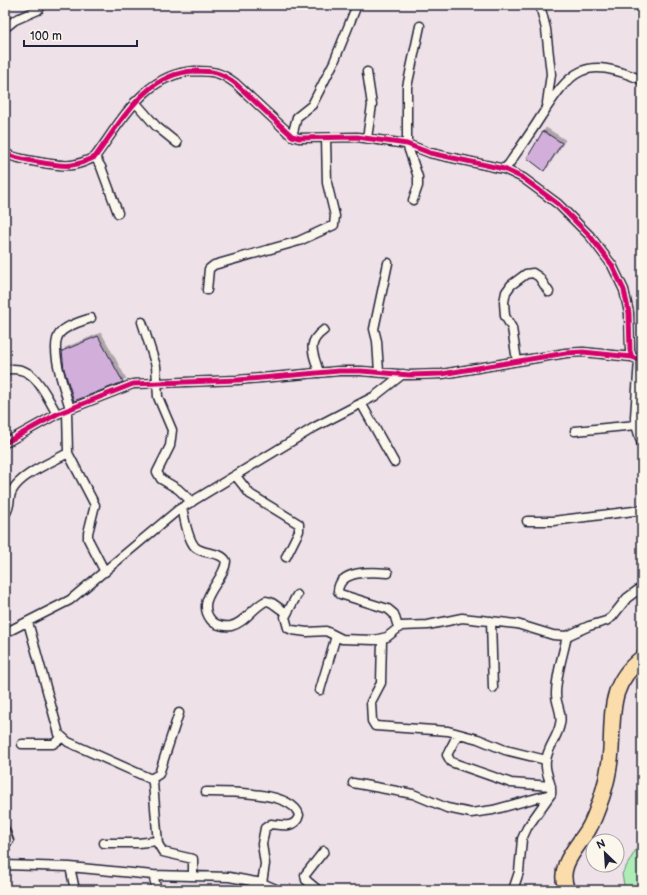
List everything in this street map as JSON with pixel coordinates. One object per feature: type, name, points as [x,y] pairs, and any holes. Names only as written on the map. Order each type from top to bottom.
[{"type":"highway","points":[[567,890],[563,877],[565,867],[594,819],[605,785],[609,766],[614,698],[619,684],[642,658]]},
{"type":"street","points":[[5,28],[15,20],[38,10],[42,5]]},
{"type":"street","points":[[292,136],[297,117],[312,106],[334,62],[357,5]]},
{"type":"street","points":[[540,5],[546,29],[551,74],[547,105],[540,118]]},
{"type":"street","points":[[413,200],[418,186],[418,177],[407,144],[407,87],[420,26]]},
{"type":"street","points":[[504,169],[562,85],[570,77],[580,71],[596,69],[629,75],[642,80]]},
{"type":"street","points":[[6,156],[70,166],[88,161],[95,157],[135,102],[162,80],[187,72],[214,71],[226,76],[235,83],[292,136],[299,138],[367,138],[407,144],[430,153],[504,169],[523,178],[558,204],[590,236],[612,265],[624,290],[629,313],[628,343],[638,359],[636,425],[642,445]]},
{"type":"street","points":[[367,72],[372,105],[367,138]]},
{"type":"street","points":[[135,102],[156,126],[177,143]]},
{"type":"street","points":[[207,290],[209,269],[214,265],[299,241],[334,225],[335,216],[327,183],[326,138]]},
{"type":"street","points":[[95,157],[118,213]]},
{"type":"street","points":[[379,372],[377,341],[374,329],[388,263]]},
{"type":"street","points":[[516,361],[512,328],[504,310],[506,292],[519,278],[533,273],[539,278],[549,292]]},
{"type":"street","points":[[90,318],[76,323],[60,332],[55,346],[56,358],[69,410],[68,453],[95,504],[88,539],[106,572]]},
{"type":"street","points":[[142,322],[156,366],[158,397],[170,424],[172,436],[170,446],[157,472],[161,478],[178,488],[192,502]]},
{"type":"street","points":[[319,372],[312,344],[314,339],[324,330]]},
{"type":"street","points":[[5,443],[58,414],[126,386],[158,383],[238,380],[319,372],[361,371],[403,374],[442,374],[566,353],[583,352],[638,359]]},
{"type":"street","points":[[5,370],[14,368],[35,377],[58,414]]},
{"type":"street","points":[[5,632],[70,600],[106,572],[167,518],[315,427],[385,390],[403,374]]},
{"type":"street","points":[[361,403],[394,462]]},
{"type":"street","points":[[575,431],[636,425]]},
{"type":"street","points":[[5,514],[8,511],[9,497],[17,484],[35,471],[68,453]]},
{"type":"street","points":[[235,475],[250,494],[299,524],[299,531],[286,558]]},
{"type":"street","points":[[182,508],[194,546],[202,551],[223,557],[226,560],[223,570],[206,601],[206,610],[214,622],[223,626],[237,624],[255,607],[266,601],[274,604],[279,610],[287,612]]},
{"type":"street","points":[[527,521],[552,521],[642,510]]},
{"type":"street","points":[[388,573],[359,572],[346,579],[340,585],[338,590],[340,594],[388,609],[394,614],[398,627]]},
{"type":"street","points":[[297,595],[285,617],[286,624],[292,630],[326,631],[336,636],[351,640],[382,639],[398,627],[428,625],[456,618],[517,624],[554,635],[567,636],[612,617],[627,598],[642,587]]},
{"type":"street","points":[[28,622],[57,729],[62,738],[103,759],[151,779],[153,783],[157,841],[163,852],[193,859],[193,876]]},
{"type":"street","points":[[491,622],[493,688]]},
{"type":"street","points":[[320,690],[336,636]]},
{"type":"street","points":[[513,890],[519,872],[522,839],[527,828],[551,790],[546,771],[546,760],[560,725],[561,718],[557,701],[556,687],[567,636]]},
{"type":"street","points":[[382,639],[381,683],[371,702],[373,724],[377,727],[448,731],[478,739],[505,750],[546,760]]},
{"type":"street","points":[[151,779],[159,774],[179,713]]},
{"type":"street","points":[[458,734],[447,755],[451,762],[511,783],[551,790]]},
{"type":"street","points":[[22,744],[49,745],[56,743],[62,738]]},
{"type":"street","points":[[353,783],[413,794],[447,808],[471,813],[493,810],[551,790]]},
{"type":"street","points":[[206,792],[230,792],[263,796],[290,803],[296,808],[299,815],[298,819],[290,825],[271,824],[265,828],[262,844],[265,864],[258,882],[251,890]]},
{"type":"street","points":[[5,830],[9,841]]},
{"type":"street","points":[[104,843],[138,843],[157,841]]},
{"type":"street","points":[[318,890],[306,880],[305,875],[324,851]]},
{"type":"street","points":[[5,865],[70,867],[154,875],[229,877],[258,882],[278,890]]},
{"type":"street","points":[[70,867],[74,890]]},
{"type":"street","points":[[154,875],[157,890]]},
{"type":"green space","points":[[642,839],[642,890],[625,890],[622,874],[625,873],[625,869]]},
{"type":"building","points":[[543,131],[562,143],[544,171],[527,158]]},
{"type":"building","points":[[98,336],[123,382],[74,401],[64,369],[62,351]]},
{"type":"cycle path","points":[[5,153],[27,160],[48,164],[72,165],[84,162],[95,157],[136,102],[148,90],[162,80],[177,74],[195,71],[216,73],[225,76],[235,83],[292,136],[299,138],[357,137],[407,144],[430,153],[504,169],[523,178],[558,204],[590,236],[612,265],[624,290],[629,313],[630,351],[632,357],[642,361]]},
{"type":"cycle path","points":[[5,443],[57,414],[133,384],[238,380],[339,371],[361,371],[410,375],[442,374],[566,353],[583,352],[632,357]]}]
